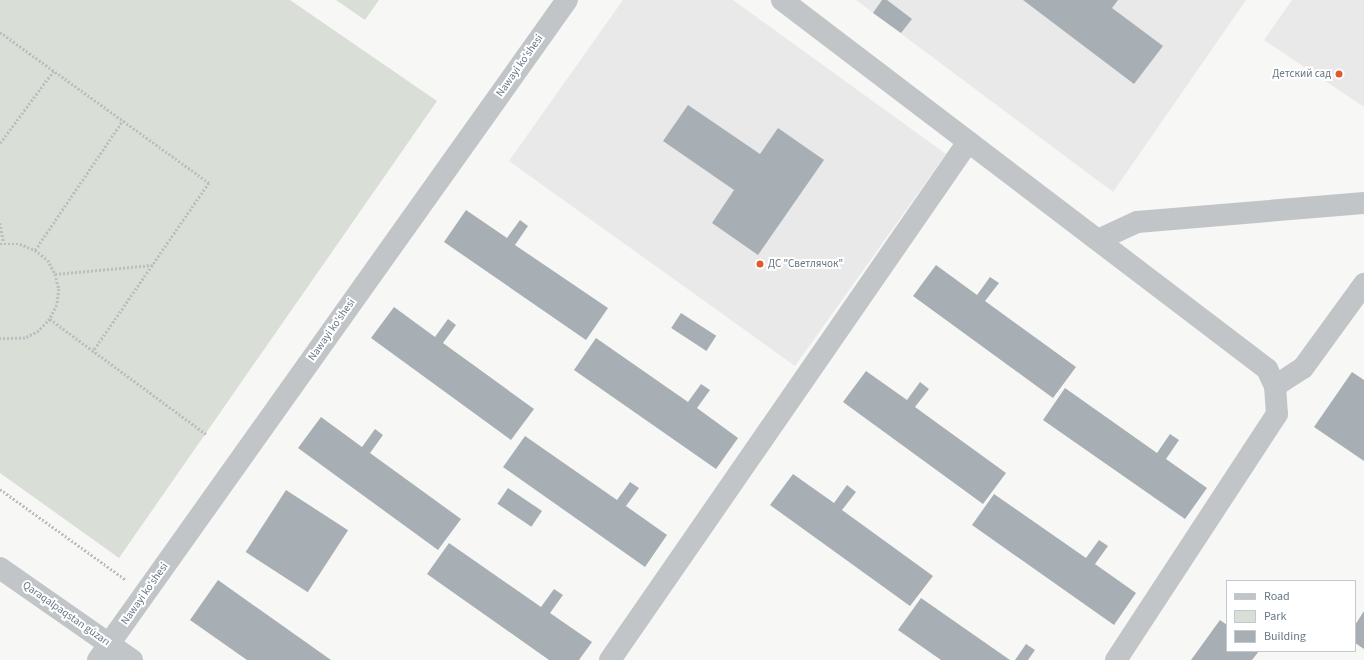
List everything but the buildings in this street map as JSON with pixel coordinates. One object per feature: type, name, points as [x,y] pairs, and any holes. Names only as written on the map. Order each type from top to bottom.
[{"type":"street","name":"Nawayi ko'shesi","points":[[103,652],[567,0]]},
{"type":"street","points":[[782,0],[1267,369],[1275,386],[1277,414],[1116,660]]},
{"type":"street","points":[[610,660],[968,142]]},
{"type":"street","points":[[1098,240],[1137,222],[1364,203]]},
{"type":"street","points":[[1275,386],[1303,368],[1364,284]]},
{"type":"street","name":"Qaraqalpaqstan gúzarı","points":[[0,568],[103,652],[132,660]]},
{"type":"path","points":[[0,32],[209,183],[93,352]]},
{"type":"path","points":[[0,143],[54,70]]},
{"type":"path","points":[[36,250],[123,120]]},
{"type":"path","points":[[0,223],[4,243]]},
{"type":"path","points":[[0,244],[20,244],[36,250],[48,260],[56,274],[59,289],[57,305],[50,319],[39,331],[25,338],[0,339]]},
{"type":"path","points":[[56,274],[153,265]]},
{"type":"path","points":[[50,319],[206,434]]},
{"type":"path","points":[[0,489],[145,594]]},
{"type":"shaded area","name":"ДС \"Светлячок\"","points":[[623,0],[733,0],[946,154],[795,366],[509,161]]},
{"type":"shaded area","points":[[856,0],[1246,0],[1113,192]]},
{"type":"shaded area","name":"Детский сад","points":[[1292,0],[1364,0],[1364,107],[1264,40]]},
{"type":"green space","points":[[0,0],[290,0],[437,101],[119,558],[0,473]]},
{"type":"green space","points":[[336,0],[379,0],[365,20]]},
{"type":"place","name":"Детский сад","points":[[1339,74]]},
{"type":"place","name":"ДС \"Светлячок\"","points":[[760,264]]}]
